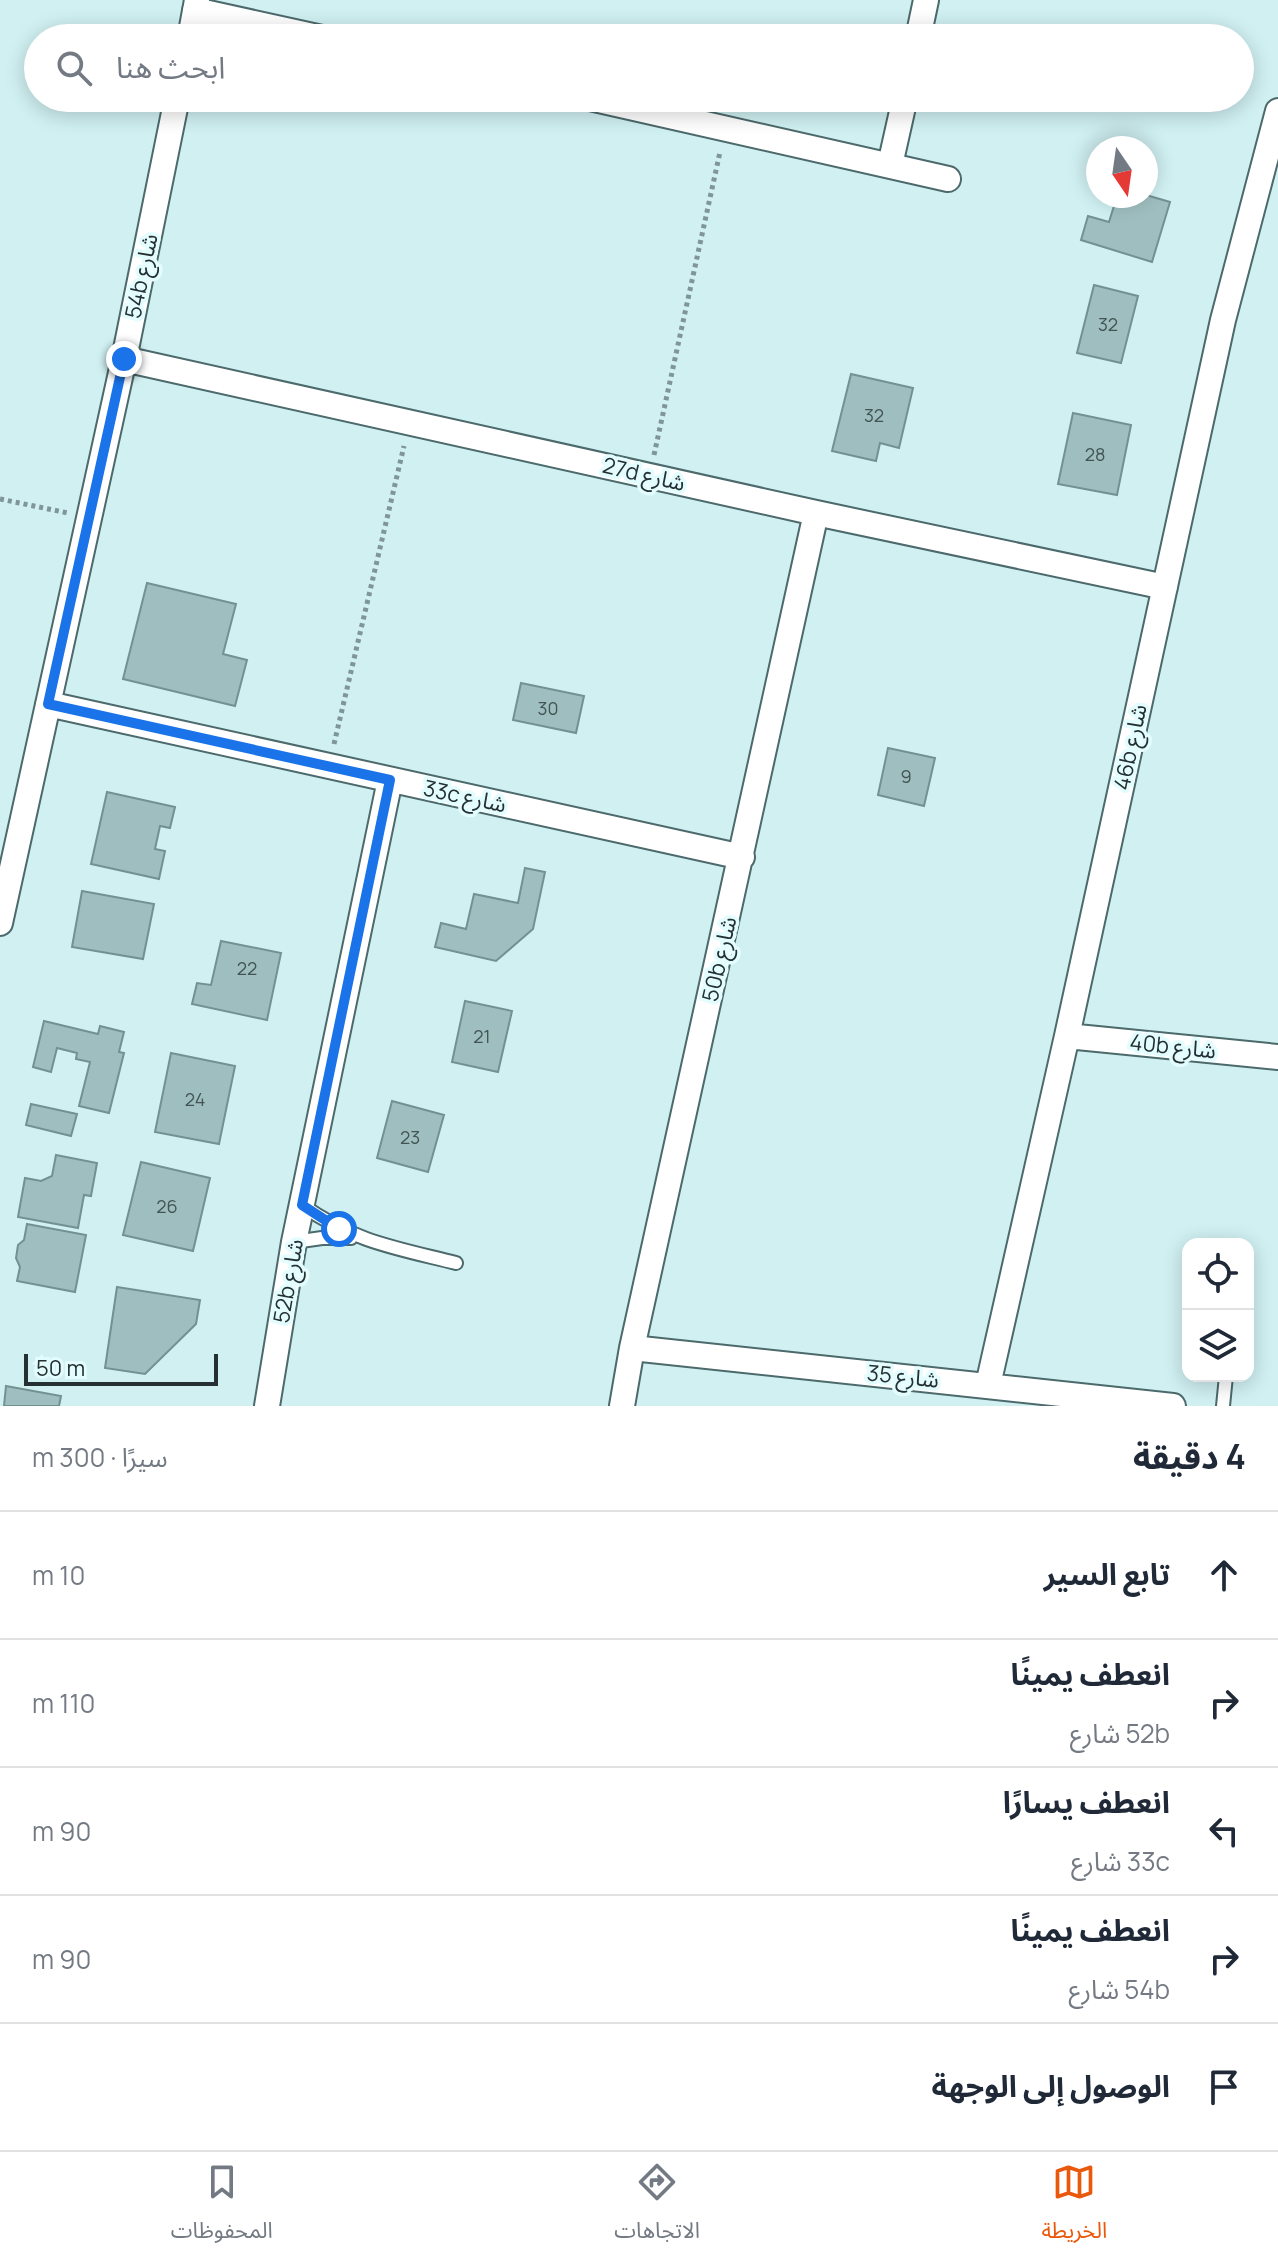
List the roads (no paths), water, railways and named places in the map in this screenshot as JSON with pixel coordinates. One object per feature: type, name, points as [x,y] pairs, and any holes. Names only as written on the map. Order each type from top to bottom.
[{"type":"street","points":[[921,24],[926,0]]},
{"type":"street","points":[[196,5],[269,24]]},
{"type":"street","name":"46b شارع","points":[[988,1385],[1223,320],[1270,163],[1278,111]]},
{"type":"street","name":"54b شارع","points":[[0,923],[124,359],[174,112]]},
{"type":"street","points":[[653,112],[948,179]]},
{"type":"street","points":[[890,165],[902,112]]},
{"type":"street","name":"27d شارع","points":[[124,359],[1165,587]]},
{"type":"street","name":"50b شارع","points":[[622,1406],[632,1348],[816,513]]},
{"type":"street","name":"33c شارع","points":[[48,704],[742,857]]},
{"type":"street","name":"52b شارع","points":[[267,1406],[294,1242],[390,780]]},
{"type":"street","name":"40b شارع","points":[[1067,1036],[1278,1057]]},
{"type":"street","name":"شارع 35","points":[[632,1348],[1173,1406]]},
{"type":"lane","points":[[302,1205],[360,1239]]},
{"type":"lane","points":[[294,1242],[322,1238],[360,1239],[456,1263]]},
{"type":"lane","points":[[1223,1406],[1225,1382]]}]
